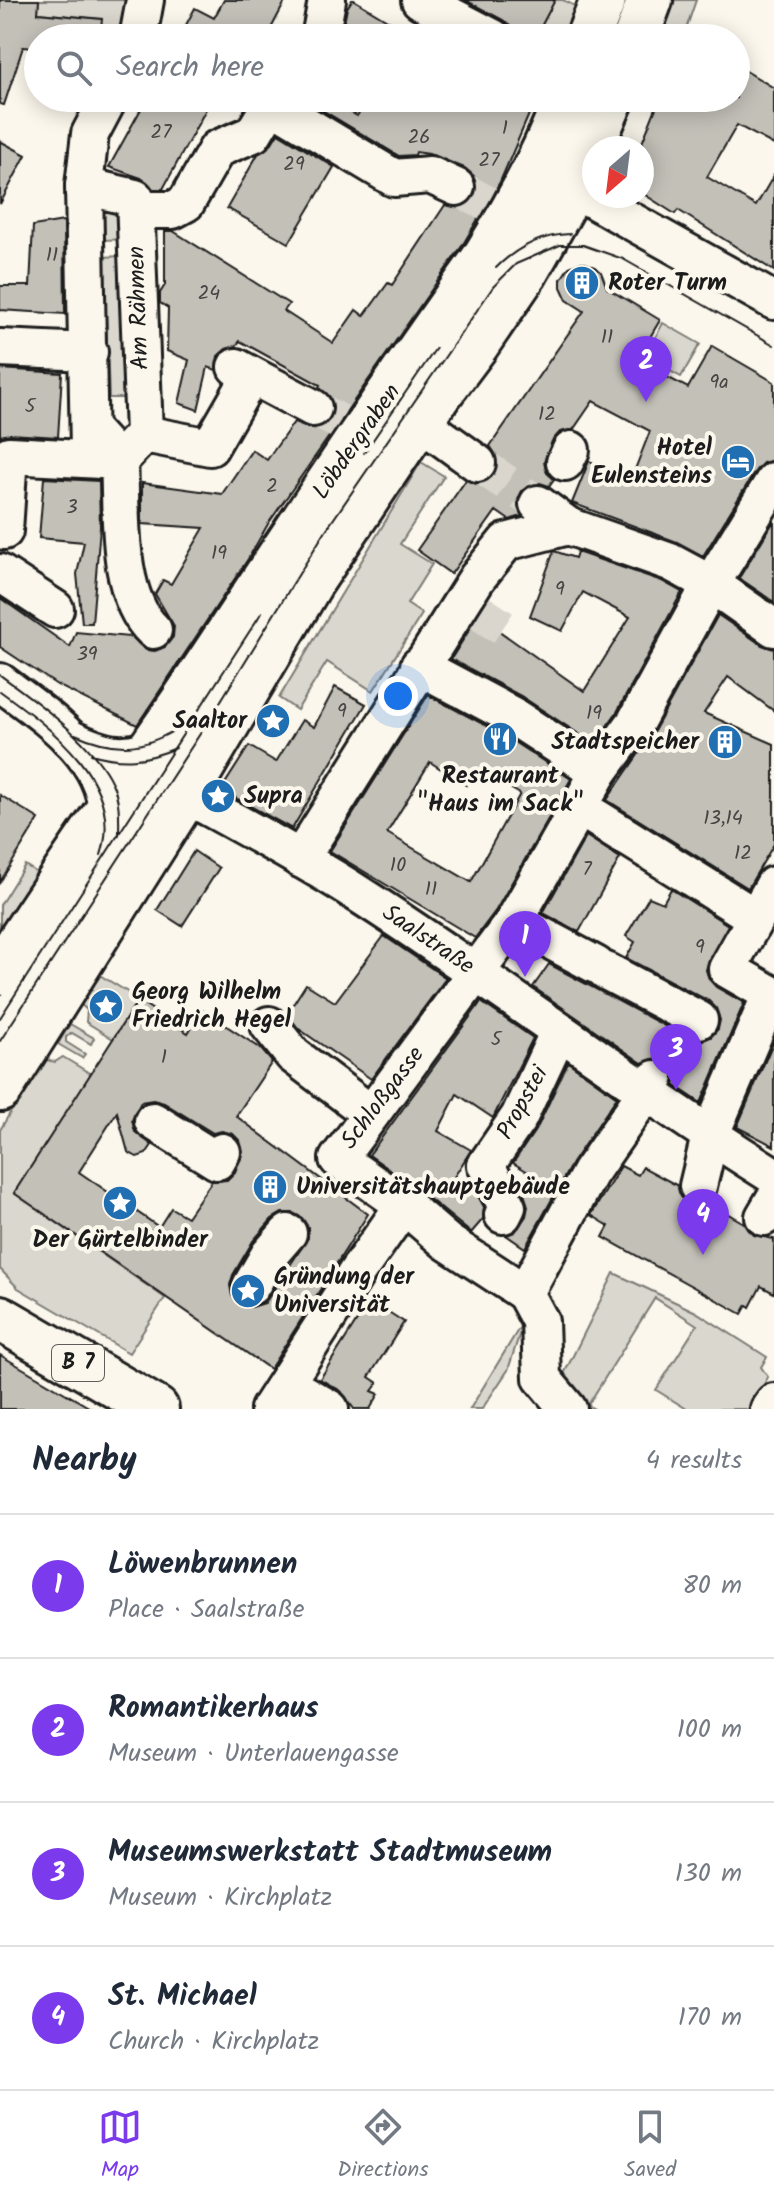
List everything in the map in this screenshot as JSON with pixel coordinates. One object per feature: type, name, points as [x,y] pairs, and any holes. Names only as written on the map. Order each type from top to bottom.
[{"type":"main road","points":[[594,24],[603,0]]},
{"type":"main road","points":[[641,24],[650,0]]},
{"type":"main road","points":[[555,178],[564,112]]},
{"type":"main road","points":[[555,178],[602,112]]},
{"type":"main road","name":"Löbdergraben","points":[[0,972],[42,904],[107,813],[295,531],[338,422],[500,211],[555,178]]},
{"type":"main road","name":"Löbdergraben","points":[[0,1089],[177,809],[311,582],[419,421],[512,293],[555,178]]},
{"type":"main road","name":"B 7","points":[[0,1318],[156,1409]]},
{"type":"street","points":[[141,24],[145,0]]},
{"type":"street","points":[[323,24],[327,0]]},
{"type":"street","points":[[420,0],[466,24]]},
{"type":"street","points":[[102,112],[90,134],[84,186],[89,352],[99,450],[125,571],[142,619],[153,630]]},
{"type":"street","points":[[84,186],[135,198],[136,210],[173,210],[186,203],[217,149],[253,134],[266,112]]},
{"type":"street","points":[[284,112],[394,178],[430,175],[456,187]]},
{"type":"street","points":[[0,1031],[330,515],[493,280],[555,178],[774,301]]},
{"type":"street","name":"Am Rähmen","points":[[136,210],[144,434]]},
{"type":"street","points":[[0,348],[89,352]]},
{"type":"street","points":[[4,531],[9,455],[99,450],[144,434],[210,447],[240,378],[338,422]]},
{"type":"street","points":[[419,421],[477,463]]},
{"type":"street","name":"Schloßgasse","points":[[525,1293],[447,1242],[404,1205],[338,1159],[514,921],[599,772],[635,723],[711,584],[774,481]]},
{"type":"street","points":[[300,859],[419,666],[467,604],[506,542],[556,490],[670,562],[711,584],[774,628]]},
{"type":"street","points":[[0,573],[55,609]]},
{"type":"street","points":[[419,666],[511,715],[599,772]]},
{"type":"street","name":"Löbdergraben","points":[[150,749],[183,736],[258,668]]},
{"type":"street","points":[[0,682],[69,738],[92,763],[107,796],[107,813]]},
{"type":"street","points":[[69,738],[112,753],[131,755],[150,749]]},
{"type":"street","name":"Saalstraße","points":[[199,802],[300,859],[559,1031],[651,1086],[710,1136],[774,1176]]},
{"type":"street","points":[[579,807],[756,918]]},
{"type":"street","points":[[514,921],[698,1023],[774,885]]},
{"type":"street","points":[[698,1186],[710,1136],[773,995],[727,969]]},
{"type":"street","points":[[269,1025],[293,1055],[371,1114]]},
{"type":"street","name":"Propstei","points":[[482,1265],[507,1207],[486,1165],[519,1117],[559,1031]]},
{"type":"street","points":[[568,1409],[542,1378],[540,1321],[525,1293],[590,1173],[651,1086]]},
{"type":"street","points":[[153,1121],[217,1161],[222,1152]]},
{"type":"street","points":[[330,1409],[278,1397],[357,1272],[404,1205]]},
{"type":"street","points":[[251,1286],[269,1255],[288,1233]]},
{"type":"street","points":[[769,1409],[774,1402]]},
{"type":"shaded area","points":[[39,0],[133,0],[129,24],[101,24],[101,19],[38,13]]},
{"type":"shaded area","points":[[543,0],[563,0],[575,6],[570,24],[542,24],[552,5]]},
{"type":"shaded area","points":[[675,0],[696,0],[688,24],[666,24]]},
{"type":"shaded area","points":[[124,211],[126,239],[103,240],[102,212]]},
{"type":"shaded area","points":[[120,256],[125,398],[109,398],[104,257]]},
{"type":"shaded area","points":[[663,323],[700,344],[681,377],[645,357]]},
{"type":"shaded area","points":[[421,462],[444,476],[400,544],[432,564],[407,604],[422,614],[373,691],[327,662],[297,710],[279,698]]},
{"type":"shaded area","points":[[25,865],[39,874],[0,935],[0,905]]},
{"type":"shaded area","points":[[98,974],[139,999],[113,1039],[86,1022],[87,1010],[80,1004]]},
{"type":"shaded area","points":[[70,1024],[94,1038],[91,1044],[72,1033],[66,1037],[66,1042],[85,1054],[82,1058],[58,1044]]},
{"type":"shaded area","points":[[63,1057],[91,1074],[14,1193],[165,1298],[129,1353],[18,1288],[0,1269],[0,1130],[42,1059],[55,1062]]},
{"type":"shaded area","points":[[614,1273],[696,1312],[767,1357],[761,1367],[768,1377],[750,1409],[687,1409],[656,1390],[697,1325],[655,1298],[588,1405],[594,1409],[576,1409],[560,1382]]},
{"type":"shaded area","points":[[524,1320],[508,1370],[482,1409],[470,1409]]},
{"type":"building","points":[[0,0],[39,0],[38,13],[102,19],[101,24],[24,24],[24,47],[4,105],[0,104]]},
{"type":"building","points":[[224,0],[286,0],[273,24],[186,24],[195,8],[214,18]]},
{"type":"building","points":[[354,0],[394,24],[344,24],[347,8]]},
{"type":"building","points":[[465,0],[555,0],[542,24],[508,24]]},
{"type":"building","points":[[750,73],[774,88],[774,145],[737,125],[707,177],[756,206],[774,175],[774,271],[678,210],[675,214],[654,201],[654,136],[645,136],[654,112],[750,112]]},
{"type":"building","points":[[139,112],[204,112],[163,189],[153,189],[141,178],[109,167]]},
{"type":"building","points":[[325,112],[350,112],[357,116],[359,112],[530,112],[500,182],[462,246],[268,524],[137,725],[57,685],[0,647],[0,598],[70,647],[76,632],[130,635],[146,650],[165,647],[173,637],[174,626],[155,594],[163,580],[171,584],[204,528],[142,524],[142,483],[222,494],[252,450],[267,460],[294,422],[313,429],[323,426],[331,418],[334,408],[331,398],[320,385],[240,341],[218,356],[216,370],[208,367],[198,410],[179,403],[189,360],[167,351],[168,308],[160,303],[160,293],[165,285],[165,231],[173,231],[289,304],[284,311],[333,343],[356,310],[364,316],[388,283],[392,285],[445,205],[459,208],[469,204],[475,195],[477,184],[465,168],[429,154],[416,152],[415,155],[399,156]]},
{"type":"building","points":[[278,133],[334,167],[289,243],[227,208],[258,154],[270,146]]},
{"type":"building","points":[[0,141],[26,155],[0,204]]},
{"type":"building","points":[[64,221],[65,314],[0,310],[0,286],[30,286],[33,226]]},
{"type":"building","points":[[582,262],[601,272],[607,288],[660,320],[636,361],[688,388],[712,346],[774,382],[774,460],[763,463],[756,470],[703,556],[677,542],[572,503],[589,461],[632,477],[650,431],[593,401],[573,430],[560,432],[552,441],[544,462],[547,473],[554,479],[549,486],[540,483],[522,491],[517,502],[522,516],[509,520],[496,511],[451,574],[417,550],[466,480],[476,484],[494,475],[498,466],[490,446],[584,311],[567,300],[561,287],[561,279],[569,267]]},
{"type":"building","points":[[0,369],[62,373],[58,437],[0,436]]},
{"type":"building","points":[[44,478],[99,481],[100,527],[92,623],[82,623],[77,574],[84,542],[39,538]]},
{"type":"building","points":[[774,521],[774,602],[739,578]]},
{"type":"building","points":[[554,551],[575,558],[577,552],[662,581],[682,592],[617,712],[594,744],[521,696],[451,659],[478,616],[584,691],[630,617],[583,592],[562,631],[530,616]]},
{"type":"building","points":[[718,615],[762,645],[774,649],[774,711],[728,677],[704,713],[774,744],[774,844],[748,888],[607,800],[653,733]]},
{"type":"building","points":[[335,687],[366,704],[292,829],[221,790],[249,746],[276,762],[302,720],[314,727]]},
{"type":"building","points":[[428,695],[500,733],[571,779],[496,910],[475,938],[330,851]],"holes":[[[430,762],[466,785],[476,768],[520,794],[471,882],[387,833]]]},
{"type":"building","points":[[0,795],[39,819],[0,882]]},
{"type":"building","points":[[586,836],[620,858],[579,932],[543,913]]},
{"type":"building","points":[[194,851],[219,868],[182,926],[157,910]]},
{"type":"building","points":[[671,889],[728,925],[706,970],[716,987],[744,1003],[701,1103],[674,1085],[674,1071],[666,1061],[656,1058],[642,1063],[533,987],[549,964],[689,1039],[701,1041],[711,1037],[718,1029],[720,1020],[716,1008],[709,1001],[626,958],[635,942],[626,936],[649,897],[663,903]]},
{"type":"building","points":[[384,936],[446,978],[371,1079],[299,1029],[287,1014],[306,984],[335,1002]]},
{"type":"building","name":"Universitätshauptgebäude","points":[[138,1000],[188,1033],[202,1010],[260,1048],[272,1062],[236,1116],[368,1214],[270,1369],[14,1193]],"holes":[[[153,1100],[164,1103],[213,1133],[222,1131],[233,1134],[240,1141],[243,1151],[235,1172],[227,1180],[212,1181],[187,1217],[171,1208],[159,1227],[79,1172],[117,1112],[128,1152],[137,1157],[146,1154],[152,1145],[135,1132],[132,1120],[141,1102]],[[282,1213],[293,1213],[302,1218],[308,1227],[308,1238],[265,1303],[252,1307],[241,1304],[232,1296],[230,1285],[233,1275],[253,1241],[272,1219]]]},
{"type":"building","points":[[481,1002],[533,1038],[493,1118],[457,1094],[438,1131],[471,1150],[454,1177],[478,1196],[484,1207],[483,1219],[471,1233],[369,1155]]},
{"type":"building","points":[[774,1040],[774,1146],[737,1127]]},
{"type":"building","points":[[568,1062],[617,1097],[572,1163],[525,1248],[506,1235],[515,1232],[526,1216],[528,1206],[524,1194],[535,1176],[513,1163],[538,1126]]},
{"type":"building","points":[[621,1166],[638,1175],[643,1167],[678,1186],[684,1202],[694,1206],[709,1203],[744,1223],[754,1235],[774,1239],[774,1293],[761,1286],[750,1307],[747,1305],[742,1314],[603,1237],[609,1226],[591,1215]]},
{"type":"building","points":[[370,1300],[404,1322],[369,1377],[378,1383],[372,1391],[379,1394],[370,1409],[354,1409],[341,1391],[320,1379]]},
{"type":"building","points":[[0,1355],[92,1409],[0,1409]]},
{"type":"tunnel","points":[[456,187],[490,205]]},
{"type":"tunnel","points":[[313,408],[340,422]]},
{"type":"tunnel","points":[[477,463],[538,504]]},
{"type":"tunnel","points":[[473,608],[511,633]]},
{"type":"tram line","points":[[496,268],[530,244],[570,234]]},
{"type":"tram line","points":[[0,1041],[209,720],[326,530],[493,287],[516,264],[560,245],[583,245],[623,259],[774,345]]},
{"type":"tram line","points":[[364,453],[436,348]]},
{"type":"tram line","points":[[0,1018],[262,612]]},
{"type":"tram line","points":[[0,675],[69,729],[100,763],[117,798],[119,835]]},
{"type":"tram line","points":[[0,691],[61,740],[93,781],[103,804],[106,829],[101,855]]},
{"type":"tram line","points":[[75,734],[106,744],[134,745],[161,737],[190,720]]},
{"type":"tram line","points":[[91,754],[113,759],[134,759],[176,748]]},
{"type":"place","name":"Roter Turm","points":[[582,283]]},
{"type":"place","name":"Romantikerhaus","points":[[646,402]]},
{"type":"place","name":"Hotel Eulensteins","points":[[738,462]]},
{"type":"place","name":"Saaltor","points":[[273,721]]},
{"type":"place","name":"Restaurant \"Haus im Sack\"","points":[[500,739]]},
{"type":"place","name":"Stadtspeicher","points":[[725,742]]},
{"type":"place","name":"Supra","points":[[218,796]]},
{"type":"place","name":"Löwenbrunnen","points":[[525,977]]},
{"type":"place","name":"Georg Wilhelm Friedrich Hegel","points":[[106,1006]]},
{"type":"place","name":"Museumswerkstatt Stadtmuseum","points":[[676,1090]]},
{"type":"place","name":"Universitätshauptgebäude","points":[[270,1187]]},
{"type":"place","name":"Der Gürtelbinder","points":[[120,1203]]},
{"type":"place","name":"St. Michael","points":[[703,1255]]},
{"type":"place","name":"Gründung der Universität","points":[[248,1291]]}]
